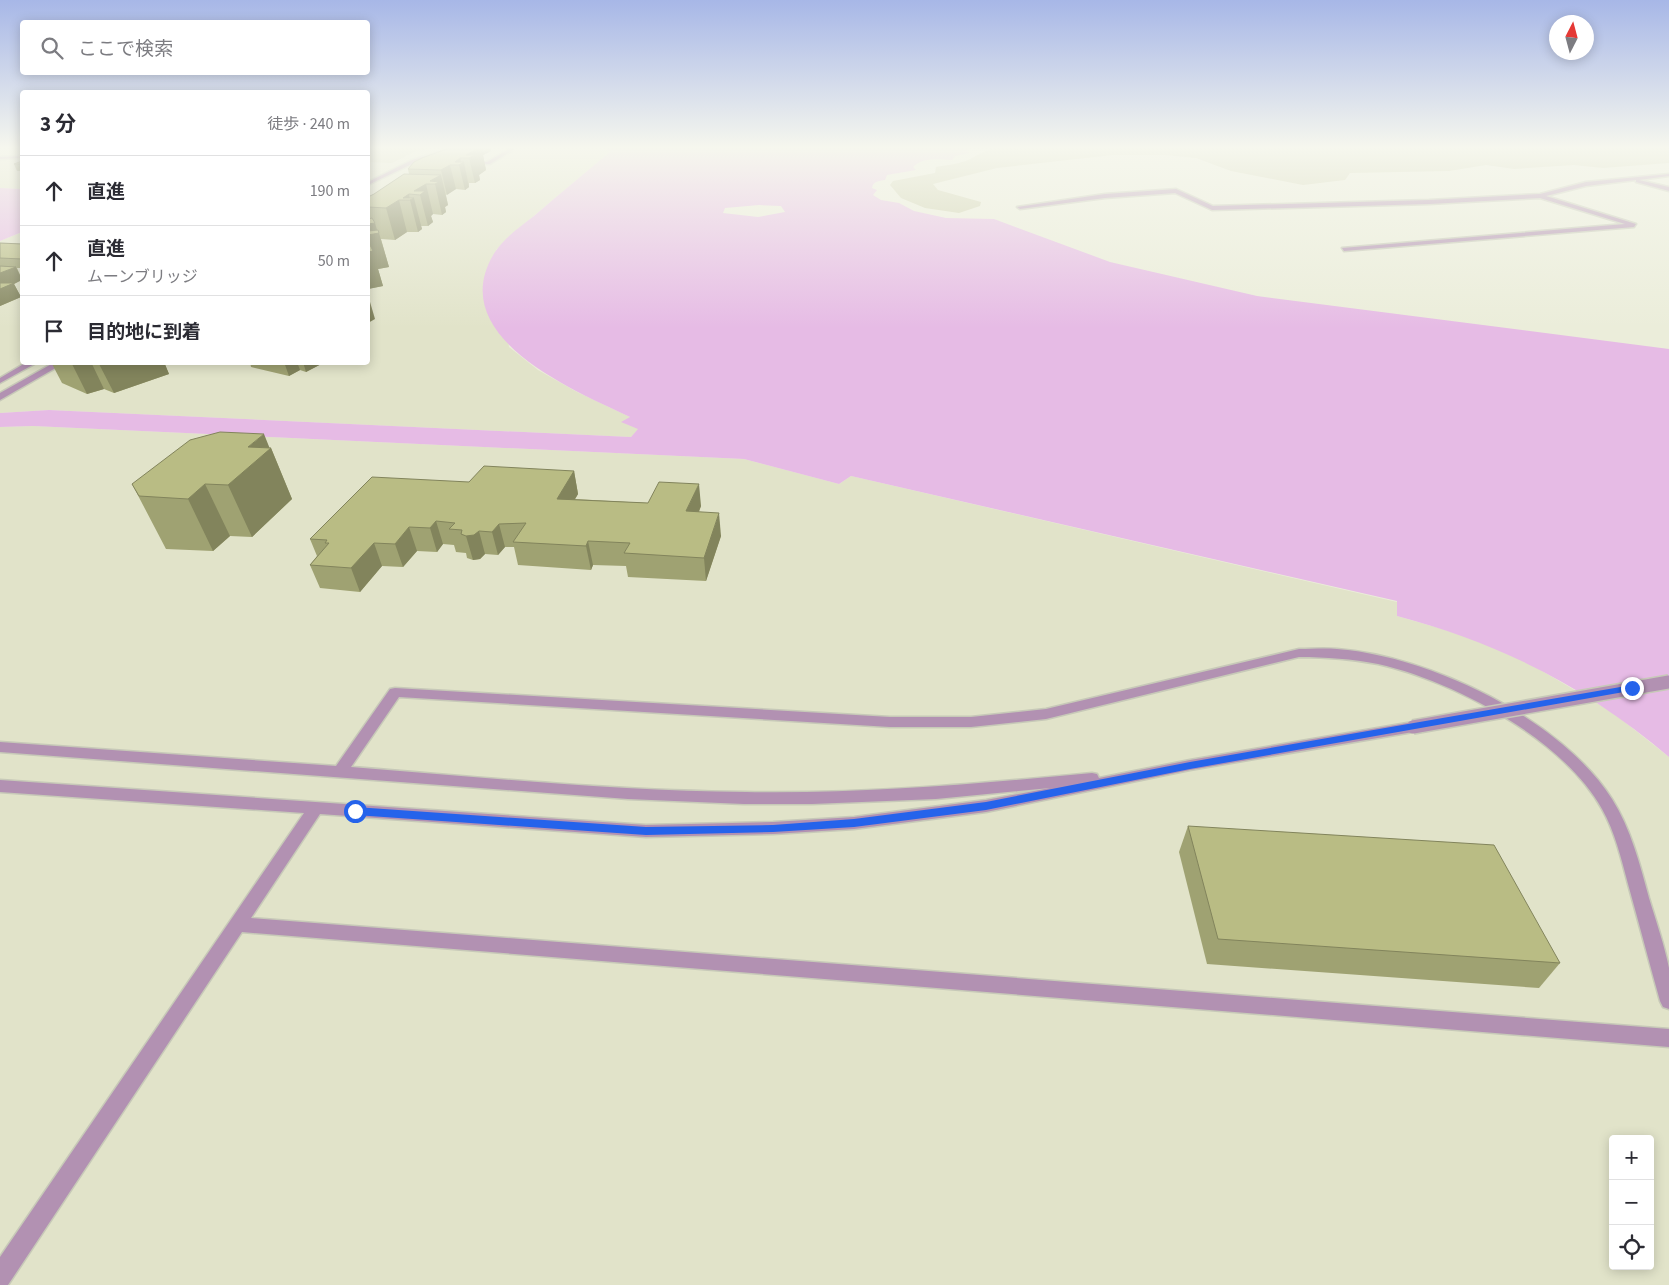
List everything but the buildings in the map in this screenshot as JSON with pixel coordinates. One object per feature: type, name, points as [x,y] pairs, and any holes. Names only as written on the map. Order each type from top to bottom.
[{"type":"street","points":[[1344,249],[1634,225],[1584,208]]},
{"type":"street","points":[[0,381],[29,365]]},
{"type":"street","points":[[0,397],[57,365]]},
{"type":"street","points":[[340,773],[395,692],[890,722],[962,723],[1007,720],[1046,714],[1300,653],[1321,651],[1365,656],[1439,679],[1476,694],[1524,721],[1553,742],[1586,773],[1607,801],[1623,833],[1669,1001]]},
{"type":"street","points":[[0,786],[646,831],[773,828],[854,823],[986,806],[1190,765],[1669,682]]},
{"type":"street","points":[[0,747],[628,793],[812,798],[936,793],[1073,780],[1190,765]]},
{"type":"street","points":[[0,1276],[316,808]]},
{"type":"street","points":[[239,924],[1669,1038]]},
{"type":"shaded area","points":[[0,208],[20,208],[20,233],[0,241]]},
{"type":"shaded area","points":[[370,208],[543,208],[496,250],[509,347],[538,370],[577,392],[630,417],[639,429],[631,437],[49,410],[0,413],[0,241],[20,233],[20,365],[370,365]]},
{"type":"shaded area","points":[[544,208],[725,208],[723,213],[758,217],[785,212],[782,208],[908,208],[946,218],[994,219],[1110,262],[1257,296],[1669,349],[1669,757],[1607,710],[1541,671],[1507,654],[1472,640],[1397,616],[1397,601],[851,476],[839,484],[744,459],[33,426],[0,427],[0,413],[49,410],[631,437],[638,429],[621,422],[630,417],[577,392],[521,356],[499,334],[486,309],[483,282],[495,252],[503,242]]},
{"type":"shaded area","points":[[925,208],[974,208],[959,213]]},
{"type":"shaded area","points":[[33,426],[744,459],[839,484],[851,476],[1397,602],[1397,616],[1463,635],[1505,651],[1612,712],[1669,757],[1669,1285],[0,1285],[0,427]]},
{"type":"route","points":[[355,811],[646,831],[773,828],[854,823],[986,806],[1190,765],[1632,688]]}]
